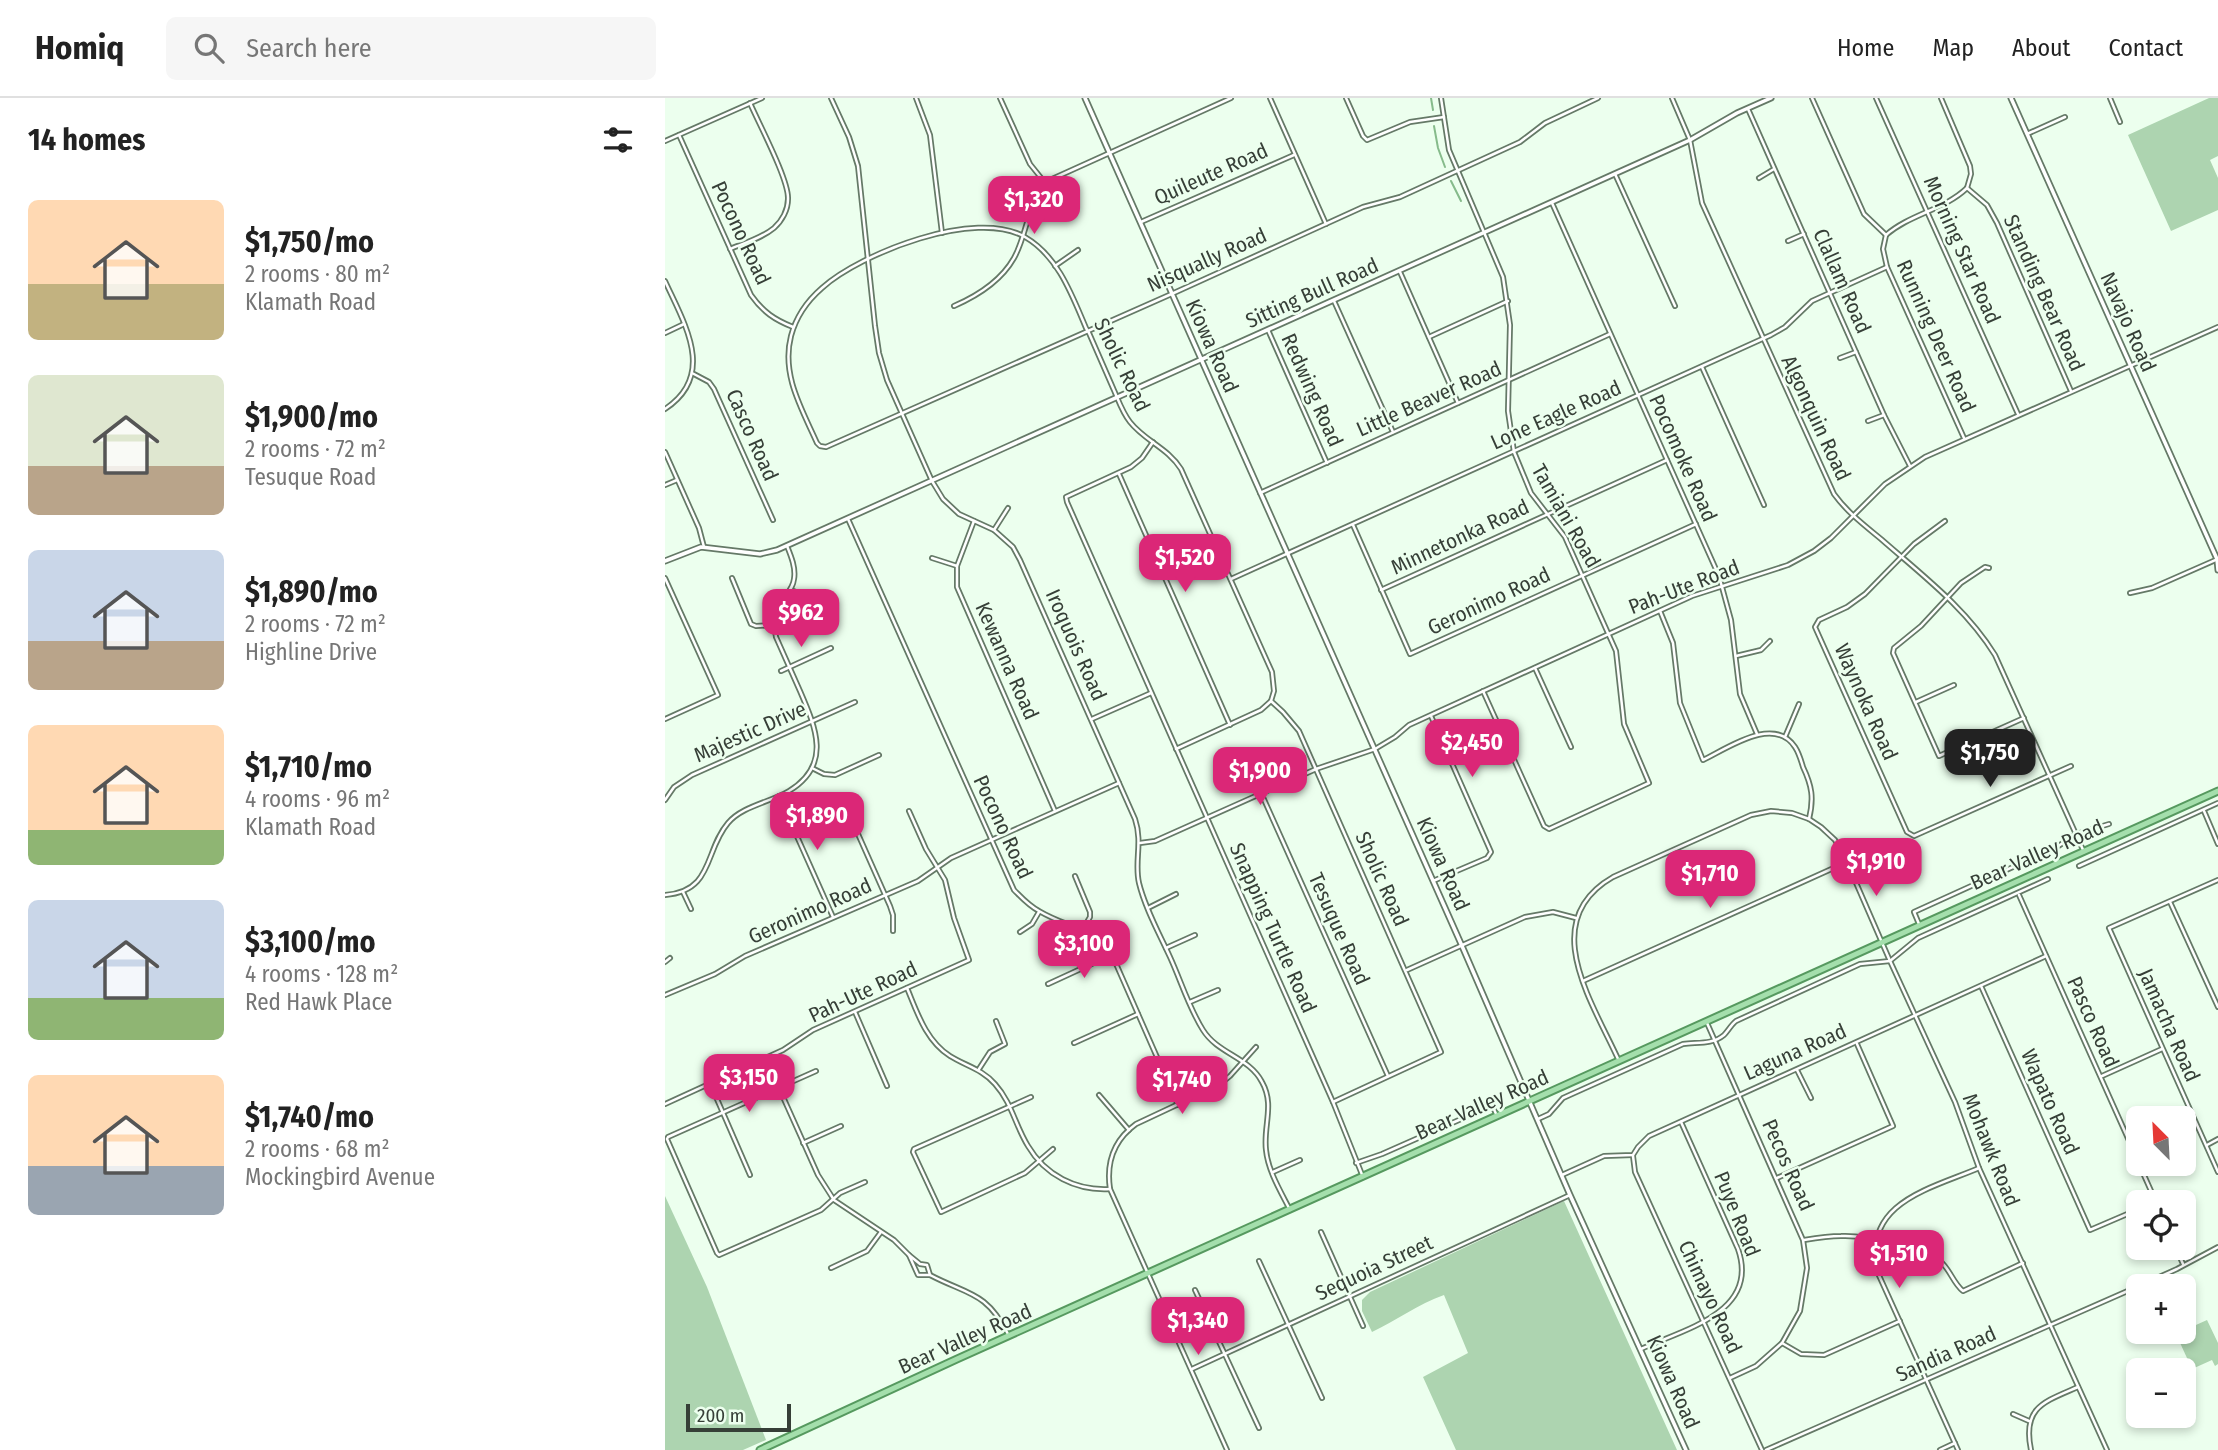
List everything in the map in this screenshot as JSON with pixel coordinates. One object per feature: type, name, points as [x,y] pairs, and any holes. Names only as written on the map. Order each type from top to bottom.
[{"type":"main road","name":"Bear Valley Road","points":[[761,1450],[2218,791]]},
{"type":"street","points":[[665,141],[762,98]]},
{"type":"street","name":"Iroquois Road","points":[[831,98],[855,153],[879,353],[887,380],[932,481],[950,508],[994,530],[1013,547],[1020,559],[1135,819],[1140,844],[1138,880],[1190,1002],[1208,1038],[1255,1072],[1267,1092],[1269,1115],[1265,1132],[1266,1150],[1290,1210]]},
{"type":"street","points":[[916,98],[930,135],[942,233]]},
{"type":"street","points":[[1000,98],[1030,164],[1046,184]]},
{"type":"street","name":"Kiowa Road","points":[[1085,98],[1289,554],[1570,1195],[1686,1450]]},
{"type":"street","points":[[954,306],[996,281],[1014,258],[1034,200],[1046,184],[1061,174],[1231,98]]},
{"type":"street","points":[[1270,98],[1326,224]]},
{"type":"street","points":[[1346,98],[1367,140],[1410,122],[1444,117]]},
{"type":"street","name":"Tamiani Road","points":[[1441,98],[1449,150],[1486,232],[1503,277],[1508,301],[1509,425],[1514,452],[1527,484],[1565,537],[1616,651],[1624,724],[1649,783],[1549,829],[1544,826],[1483,691]]},
{"type":"street","name":"Nisqually Road","points":[[826,447],[1363,207],[1400,197],[1458,171],[1520,142],[1545,123],[1587,100],[1598,98]]},
{"type":"street","name":"Algonquin Road","points":[[1672,98],[1690,140],[1702,203],[1833,494],[1853,516],[1948,597],[1983,634],[1996,655],[2084,852]]},
{"type":"street","name":"Sitting Bull Road","points":[[665,561],[704,547],[760,554],[787,546],[1552,203],[1690,140],[1771,98]]},
{"type":"street","name":"Running Deer Road","points":[[1812,98],[1864,214],[1886,235],[1883,249],[1887,267],[1964,438]]},
{"type":"street","name":"Morning Star Road","points":[[1876,98],[2018,414]]},
{"type":"street","points":[[1886,235],[1896,226],[1953,200],[1967,188],[1970,166],[1941,98]]},
{"type":"street","name":"Navajo Road","points":[[2011,98],[2218,560],[2218,570]]},
{"type":"street","points":[[2109,98],[2120,122]]},
{"type":"street","points":[[730,249],[772,230],[781,220],[787,206],[785,181],[750,103]]},
{"type":"street","name":"Clallam Road","points":[[1748,109],[1884,415],[1910,466]]},
{"type":"street","points":[[2027,134],[2065,117]]},
{"type":"street","name":"Pocono Road","points":[[679,135],[746,285],[759,306],[777,320],[793,327]]},
{"type":"street","name":"Quileute Road","points":[[1141,222],[1294,155]]},
{"type":"street","points":[[1759,178],[1774,169]]},
{"type":"street","points":[[1615,174],[1675,306]]},
{"type":"street","name":"Standing Bear Road","points":[[1967,188],[1987,205],[1997,223],[2071,391]]},
{"type":"street","name":"Pocomoke Road","points":[[1552,203],[1721,585],[1731,620],[1740,694],[1757,734]]},
{"type":"street","name":"Sholic Road","points":[[826,447],[817,443],[790,379],[787,358],[793,327],[804,306],[819,290],[842,272],[910,242],[942,233],[991,226],[1022,235],[1037,245],[1055,266],[1071,294],[1129,422],[1175,458],[1181,469],[1272,672],[1274,691],[1271,701],[1299,731],[1441,1052],[1388,1076]]},
{"type":"street","points":[[1788,241],[1804,233]]},
{"type":"street","points":[[1055,266],[1078,250]]},
{"type":"street","name":"Lone Eagle Road","points":[[1231,580],[1763,339],[1785,327],[1811,302],[1887,267]]},
{"type":"street","points":[[1400,271],[1458,403]]},
{"type":"street","points":[[665,281],[692,344],[692,373],[682,392],[665,409]]},
{"type":"street","points":[[1333,301],[1393,432]]},
{"type":"street","points":[[1429,337],[1508,301]]},
{"type":"street","points":[[665,333],[684,324]]},
{"type":"street","name":"Pah-Ute Road","points":[[1140,844],[1155,841],[1316,769],[1375,749],[1409,725],[1660,611],[1721,585],[1788,565],[1831,538],[1877,491],[1910,466],[1964,438],[2218,327]]},
{"type":"street","name":"Redwing Road","points":[[1268,330],[1327,463]]},
{"type":"street","name":"Little Beaver Road","points":[[1260,493],[1610,334]]},
{"type":"street","points":[[1840,358],[1856,352]]},
{"type":"street","points":[[1702,367],[1764,505]]},
{"type":"street","name":"Casco Road","points":[[692,373],[709,382],[714,389],[773,520]]},
{"type":"street","points":[[1868,421],[1884,415]]},
{"type":"street","points":[[1153,442],[1142,458],[1119,474],[1230,725]]},
{"type":"street","points":[[665,452],[699,528],[704,547]]},
{"type":"street","name":"Minnetonka Road","points":[[1381,590],[1667,460]]},
{"type":"street","name":"Snapping Turtle Road","points":[[1119,474],[1066,497],[1066,502],[1333,1102],[1363,1177]]},
{"type":"street","points":[[665,485],[677,480]]},
{"type":"street","points":[[994,530],[1008,508]]},
{"type":"street","name":"Pocono Road","points":[[848,519],[1014,890],[1039,912],[1083,929],[1103,944],[1111,955],[1178,1105]]},
{"type":"street","points":[[1901,557],[1945,520]]},
{"type":"street","points":[[932,558],[957,566],[974,521]]},
{"type":"street","name":"Geronimo Road","points":[[1381,590],[1410,654],[1696,524]]},
{"type":"street","points":[[1353,525],[1381,590]]},
{"type":"street","points":[[665,895],[683,892],[700,879],[729,821],[801,782],[812,768],[817,754],[817,734],[813,721],[776,637],[774,625],[776,612],[795,579],[787,546]]},
{"type":"street","name":"Waynoka Road","points":[[1901,557],[1865,594],[1815,624],[1815,627],[1907,832],[1910,836],[1915,836],[2049,775]]},
{"type":"street","points":[[2130,593],[2153,588],[2218,560]]},
{"type":"street","name":"Kewanna Road","points":[[957,566],[957,587],[1055,811]]},
{"type":"street","points":[[1989,568],[1985,567],[1975,573],[1894,648],[1893,653],[1939,755],[2024,718]]},
{"type":"street","points":[[665,578],[718,695],[665,719]]},
{"type":"street","points":[[732,578],[751,624],[774,625]]},
{"type":"street","points":[[791,590],[808,597]]},
{"type":"street","points":[[1619,1061],[1575,959],[1573,939],[1576,918],[1588,899],[1602,883],[1751,815],[1782,811],[1808,819],[1813,802],[1808,779],[1795,746],[1784,737],[1771,732],[1757,734],[1703,760],[1680,703],[1673,643],[1660,611]]},
{"type":"street","points":[[1736,656],[1761,650],[1770,640]]},
{"type":"street","points":[[781,671],[831,648]]},
{"type":"street","points":[[1535,668],[1571,747]]},
{"type":"street","points":[[1916,702],[1954,685]]},
{"type":"street","points":[[1092,719],[1151,693]]},
{"type":"street","points":[[1176,749],[1261,710],[1271,701]]},
{"type":"street","name":"Majestic Drive","points":[[665,800],[674,788],[692,775],[855,702]]},
{"type":"street","points":[[1784,737],[1799,704]]},
{"type":"street","points":[[1431,715],[1491,852],[1487,858],[1433,881]]},
{"type":"street","points":[[812,768],[824,774],[835,775],[879,755]]},
{"type":"street","points":[[2049,775],[2071,766]]},
{"type":"street","name":"Geronimo Road","points":[[667,994],[918,881],[951,858],[1119,783]]},
{"type":"street","name":"Tesuque Road","points":[[1262,794],[1388,1076]]},
{"type":"street","points":[[779,796],[833,917]]},
{"type":"street","points":[[2079,866],[2218,803]]},
{"type":"street","points":[[2204,810],[2218,844]]},
{"type":"street","points":[[909,811],[926,849],[939,868]]},
{"type":"street","name":"Mohawk Road","points":[[1808,819],[1835,840],[1847,862],[1967,1130],[1979,1168],[2107,1450]]},
{"type":"street","points":[[1920,925],[1914,912],[2057,847],[2076,834],[2109,824]]},
{"type":"street","points":[[858,834],[893,915],[893,931]]},
{"type":"street","points":[[1583,981],[1847,862]]},
{"type":"street","name":"Pah-Ute Road","points":[[665,1104],[783,1049],[813,1030],[969,960],[939,868]]},
{"type":"street","points":[[1075,876],[1090,912],[1090,918],[1083,929]]},
{"type":"street","points":[[1538,1119],[1549,1114],[1563,1098],[1682,1044],[1702,1044],[1714,1039],[1725,1034],[1735,1021],[1860,964],[1890,961],[1918,938],[2048,879]]},
{"type":"street","points":[[2218,880],[2171,902],[2218,1007]]},
{"type":"street","points":[[683,892],[691,909]]},
{"type":"street","name":"Pasco Road","points":[[2018,893],[2126,1134]]},
{"type":"street","points":[[1148,908],[1176,894]]},
{"type":"street","name":"Jamacha Road","points":[[2171,902],[2109,928],[2218,1172]]},
{"type":"street","points":[[1020,932],[1032,924],[1039,912]]},
{"type":"street","points":[[1406,971],[1525,917],[1553,912],[1576,918]]},
{"type":"street","points":[[1166,948],[1195,935]]},
{"type":"street","points":[[1048,984],[1111,955]]},
{"type":"street","name":"Laguna Road","points":[[1633,1155],[1649,1136],[2046,956]]},
{"type":"street","points":[[665,962],[670,958]]},
{"type":"street","name":"Wapato Road","points":[[1981,986],[2090,1230],[2126,1215]]},
{"type":"street","points":[[665,988],[667,994]]},
{"type":"street","points":[[907,988],[920,1019],[936,1045],[950,1056],[979,1069],[994,1082],[1011,1106],[1027,1144],[1039,1162],[1062,1180],[1083,1188],[1110,1189]]},
{"type":"street","points":[[1190,1002],[1219,990]]},
{"type":"street","points":[[855,1012],[887,1086]]},
{"type":"street","points":[[1074,1042],[1138,1014]]},
{"type":"street","points":[[979,1069],[990,1052],[1005,1044],[996,1021]]},
{"type":"street","name":"Pecos Road","points":[[1706,1022],[1803,1240],[1807,1268],[1800,1311],[1782,1343],[1756,1366],[1730,1378]]},
{"type":"street","points":[[1777,1178],[1893,1126],[1856,1042]]},
{"type":"street","points":[[1227,1450],[1110,1189],[1108,1175],[1111,1156],[1129,1130],[1136,1124],[1219,1085],[1256,1047]]},
{"type":"street","points":[[2100,1077],[2162,1049]]},
{"type":"street","points":[[1797,1069],[1811,1098]]},
{"type":"street","points":[[816,1071],[667,1139],[719,1255],[821,1210],[840,1193],[865,1182]]},
{"type":"street","points":[[1333,1102],[1388,1076]]},
{"type":"street","points":[[710,1083],[750,1175]]},
{"type":"street","points":[[779,1088],[818,1175],[834,1200],[894,1240],[920,1264],[927,1265],[930,1275]]},
{"type":"street","points":[[1100,1095],[1129,1130]]},
{"type":"street","points":[[1031,1097],[914,1149],[918,1164],[941,1212],[1025,1173],[1053,1149]]},
{"type":"street","points":[[1356,1163],[1468,1116],[1487,1104],[1492,1105],[1497,1116]]},
{"type":"street","name":"Puye Road","points":[[1641,1349],[1717,1315],[1735,1296],[1743,1272],[1742,1261],[1681,1121]]},
{"type":"street","points":[[803,1143],[841,1126]]},
{"type":"street","points":[[2207,1145],[2218,1139]]},
{"type":"street","points":[[1562,1175],[1604,1156],[1633,1155]]},
{"type":"street","name":"Chimayo Road","points":[[1633,1155],[1635,1172],[1764,1450]]},
{"type":"street","points":[[1273,1172],[1300,1160]]},
{"type":"street","points":[[1958,1450],[1877,1271],[1875,1240],[1882,1221],[1897,1206],[1979,1168]]},
{"type":"street","name":"Sequoia Street","points":[[1191,1370],[1570,1195]]},
{"type":"street","points":[[831,1268],[867,1251],[881,1232]]},
{"type":"street","points":[[1321,1232],[1363,1326]]},
{"type":"street","points":[[1803,1240],[1844,1235],[1919,1249],[1940,1260],[1963,1291],[2023,1263]]},
{"type":"street","name":"Sandia Road","points":[[2164,1274],[2218,1247]]},
{"type":"street","points":[[909,1255],[918,1275],[930,1275],[977,1295],[989,1306],[1009,1336]]},
{"type":"street","points":[[2181,1260],[2183,1265]]},
{"type":"street","points":[[1259,1261],[1322,1398]]},
{"type":"street","points":[[916,1267],[920,1264]]},
{"type":"street","points":[[1195,1290],[1259,1428]]},
{"type":"street","name":"Sandia Road","points":[[1764,1450],[2126,1292]]},
{"type":"street","points":[[1782,1343],[1801,1354],[1824,1355],[1900,1321]]},
{"type":"street","points":[[2031,1450],[2027,1433],[2029,1421],[2036,1410],[2046,1402],[2078,1387]]},
{"type":"street","points":[[2013,1414],[2029,1421]]},
{"type":"street","points":[[1940,1450],[1955,1443]]},
{"type":"green space","points":[[2209,98],[2218,98],[2218,156],[2210,160],[2218,178],[2218,210],[2171,231],[2128,135]]},
{"type":"green space","points":[[665,1196],[707,1287],[766,1440],[743,1450],[665,1450]]},
{"type":"green space","points":[[1564,1201],[1677,1450],[1456,1450],[1423,1377],[1468,1353],[1444,1295],[1372,1332],[1362,1311],[1362,1300],[1370,1292]]},
{"type":"green space","points":[[2207,1320],[2218,1343],[2218,1364],[2215,1366],[2212,1360],[2196,1367],[2196,1358],[2187,1358],[2181,1344],[2196,1344],[2196,1325]]},
{"type":"waterway","points":[[1431,98],[1433,110]]},
{"type":"waterway","points":[[1434,126],[1445,167]]},
{"type":"waterway","points":[[1451,181],[1461,201]]}]
